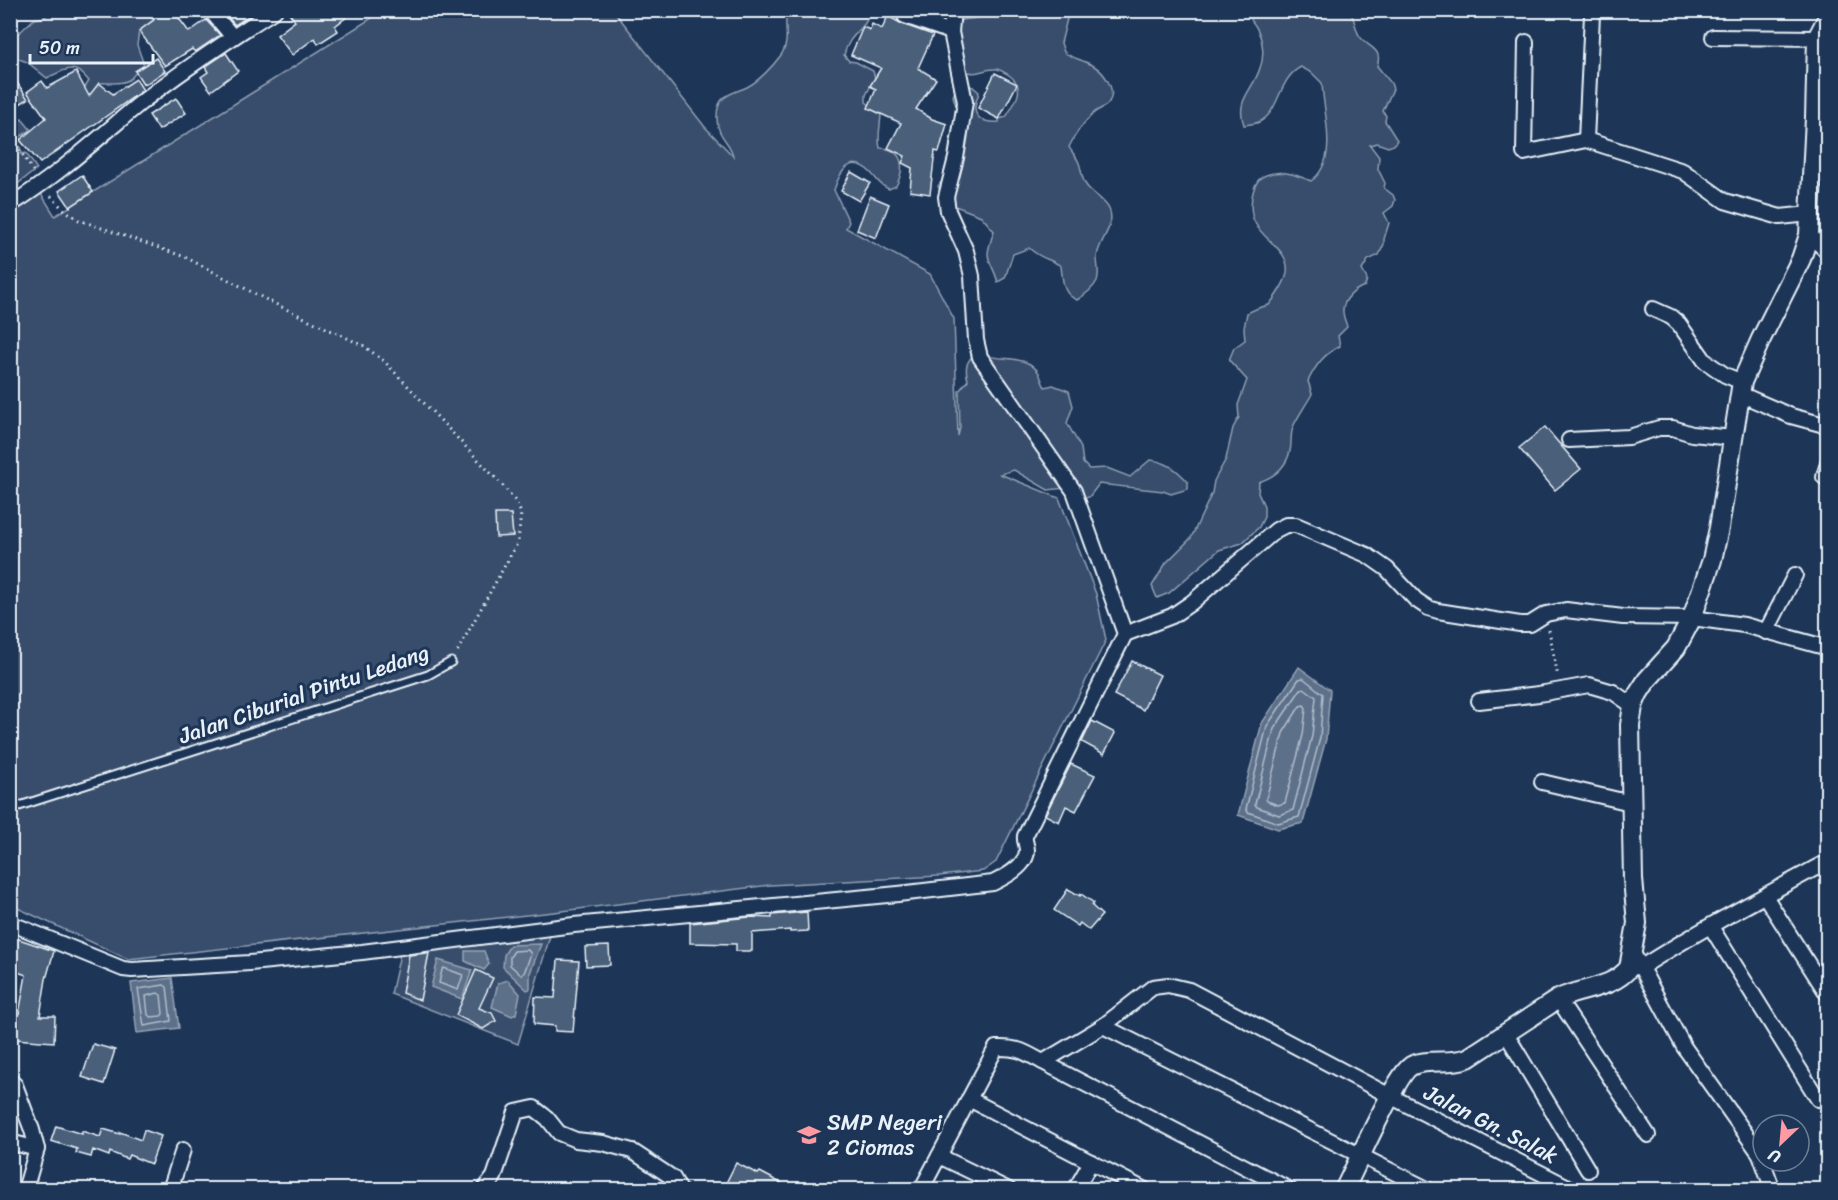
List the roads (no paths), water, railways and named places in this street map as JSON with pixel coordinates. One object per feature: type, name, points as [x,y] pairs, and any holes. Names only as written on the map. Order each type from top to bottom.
[{"type":"street","points":[[210,10],[233,37]]},
{"type":"street","points":[[10,205],[140,104],[233,37],[275,10]]},
{"type":"street","points":[[903,10],[905,16],[951,32]]},
{"type":"street","points":[[953,10],[951,32],[965,102],[956,158],[946,197],[948,212],[966,251],[972,276],[976,340],[980,357],[1074,491],[1125,634]]},
{"type":"street","points":[[1586,140],[1592,15]]},
{"type":"street","points":[[1773,1190],[1760,1154],[1684,1047],[1636,961],[1637,924],[1630,725],[1633,706],[1647,680],[1676,648],[1692,618],[1712,560],[1719,528],[1741,388],[1761,339],[1801,259],[1809,235],[1817,38],[1827,17]]},
{"type":"street","points":[[1713,38],[1817,38]]},
{"type":"street","points":[[1526,42],[1524,153],[1586,140],[1683,171],[1725,201],[1780,217],[1810,214]]},
{"type":"street","points":[[1809,235],[1827,252]]},
{"type":"street","points":[[1653,309],[1671,317],[1679,324],[1705,361],[1741,388],[1791,416],[1827,426]]},
{"type":"street","points":[[1569,440],[1629,436],[1659,428],[1673,428],[1692,434],[1733,438]]},
{"type":"street","points":[[10,923],[74,950],[132,970],[362,952],[574,925],[898,894],[993,882],[1005,877],[1021,864],[1026,856],[1024,836],[1125,634],[1172,616],[1191,603],[1258,544],[1286,525],[1296,525],[1367,555],[1387,569],[1416,600],[1438,611],[1520,624],[1537,621],[1546,614],[1566,610],[1623,617],[1692,618],[1744,625],[1827,648]]},
{"type":"street","points":[[1766,632],[1795,575]]},
{"type":"street","points":[[1479,701],[1589,685],[1613,692],[1633,706]]},
{"type":"street","points":[[1542,782],[1631,803]]},
{"type":"street","points":[[1344,1190],[1390,1096],[1404,1071],[1410,1066],[1422,1063],[1456,1062],[1468,1058],[1558,999],[1573,992],[1606,985],[1625,973],[1636,961],[1681,942],[1765,896],[1825,868]]},
{"type":"street","points":[[1765,896],[1827,995]]},
{"type":"street","points":[[1711,927],[1818,1099]]},
{"type":"street","name":"Jalan Gn. Salak","points":[[1043,1062],[1103,1026],[1153,987],[1168,985],[1189,990],[1574,1190]]},
{"type":"street","points":[[1558,999],[1648,1135]]},
{"type":"street","points":[[1103,1026],[1429,1190]]},
{"type":"street","points":[[1506,1032],[1588,1170]]},
{"type":"street","points":[[921,1190],[996,1048],[1015,1048],[1290,1190]]},
{"type":"street","points":[[10,1080],[15,1085],[37,1149],[25,1190]]},
{"type":"street","points":[[969,1100],[1145,1190]]},
{"type":"street","points":[[484,1190],[494,1177],[516,1112],[534,1107],[559,1133],[576,1140],[603,1143],[632,1151],[673,1178],[680,1190]]},
{"type":"street","points":[[10,1142],[37,1149]]},
{"type":"street","points":[[170,1190],[183,1150]]},
{"type":"street","points":[[939,1156],[1009,1190]]},
{"type":"street","points":[[1075,1190],[1090,1162]]},
{"type":"lane","name":"Jalan Ciburial Pintu Ledang","points":[[10,809],[428,675],[451,662]]},
{"type":"water","points":[[1299,667],[1330,690],[1326,739],[1303,823],[1278,829],[1238,815],[1262,723]]},
{"type":"water","points":[[541,944],[530,973],[530,989],[527,990],[503,967],[504,955],[510,945]]},
{"type":"water","points":[[465,951],[484,951],[489,964],[484,970],[465,961]]},
{"type":"water","points":[[438,960],[472,970],[462,999],[431,987]]},
{"type":"water","points":[[172,978],[179,1028],[137,1033],[131,983]]},
{"type":"water","points":[[508,980],[520,994],[516,1014],[512,1016],[492,1007],[498,983]]},
{"type":"place","name":"SMP Negeri 2 Ciomas","points":[[809,1135]]}]
